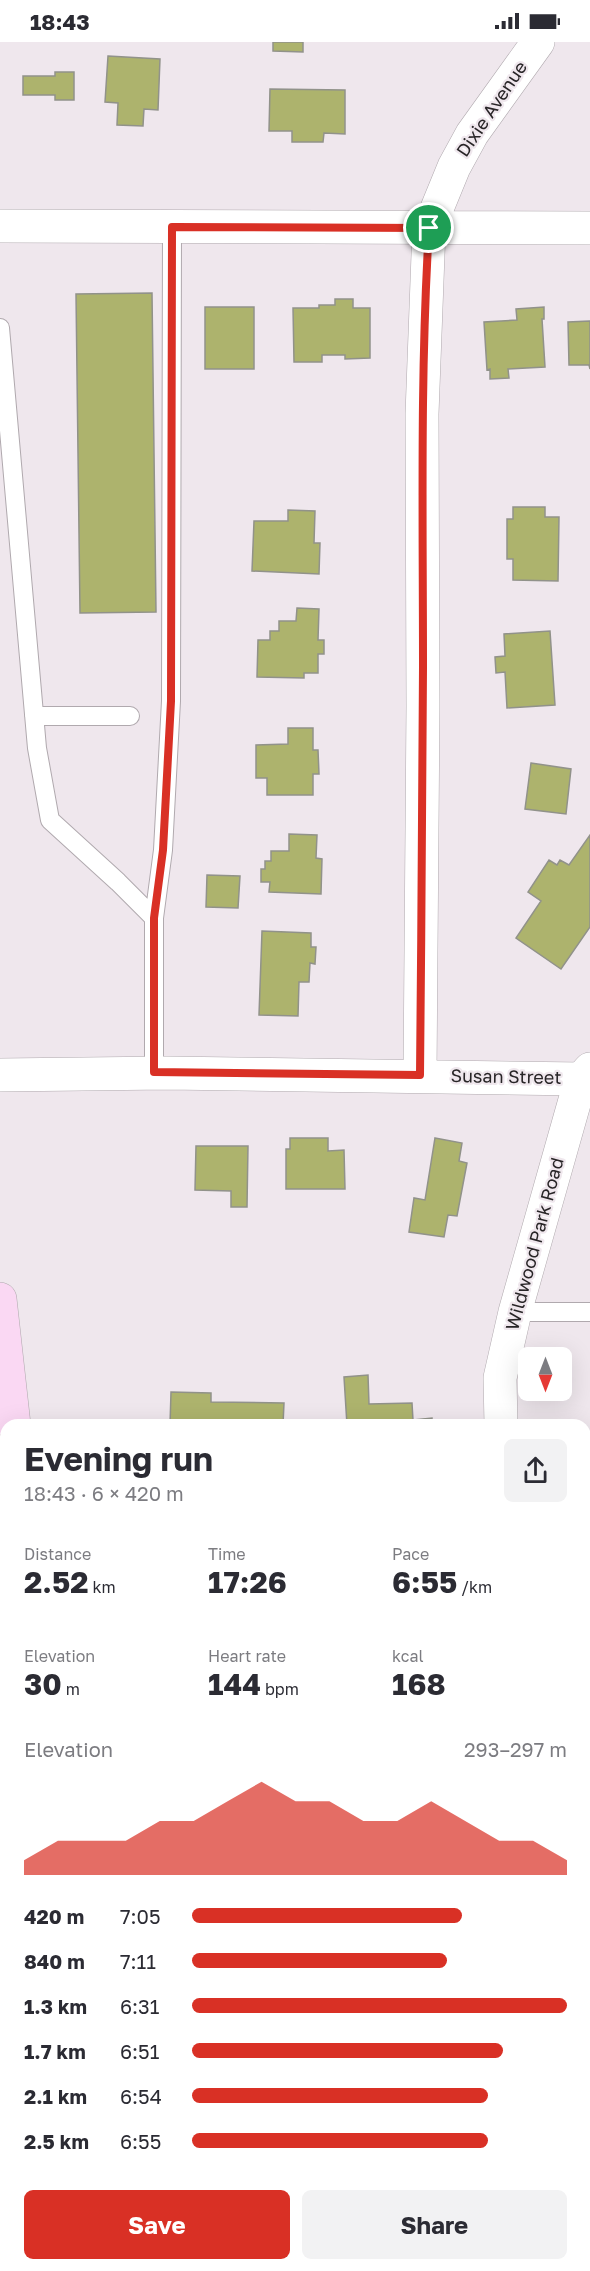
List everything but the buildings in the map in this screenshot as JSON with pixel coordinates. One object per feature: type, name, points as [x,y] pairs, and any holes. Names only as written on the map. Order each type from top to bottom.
[{"type":"main road","points":[[0,1299],[13,1419]]},
{"type":"street","name":"Dixie Avenue","points":[[420,1075],[423,706],[422,414],[429,228],[454,167],[472,134],[538,42]]},
{"type":"street","points":[[0,226],[590,228]]},
{"type":"street","name":"Susan Street","points":[[0,1075],[154,1072],[585,1074]]},
{"type":"street","name":"Wildwood Park Road","points":[[501,1419],[500,1378],[515,1312],[585,1074]]},
{"type":"lane","points":[[154,1072],[154,918],[163,850],[171,701],[172,227]]},
{"type":"lane","points":[[0,328],[37,748],[50,820],[154,918]]},
{"type":"lane","points":[[34,716],[130,716]]},
{"type":"lane","points":[[515,1312],[590,1312]]},
{"type":"route","points":[[172,227],[429,228],[422,414],[423,706],[420,1075],[154,1072],[154,918],[163,850],[171,701],[172,227]]}]
